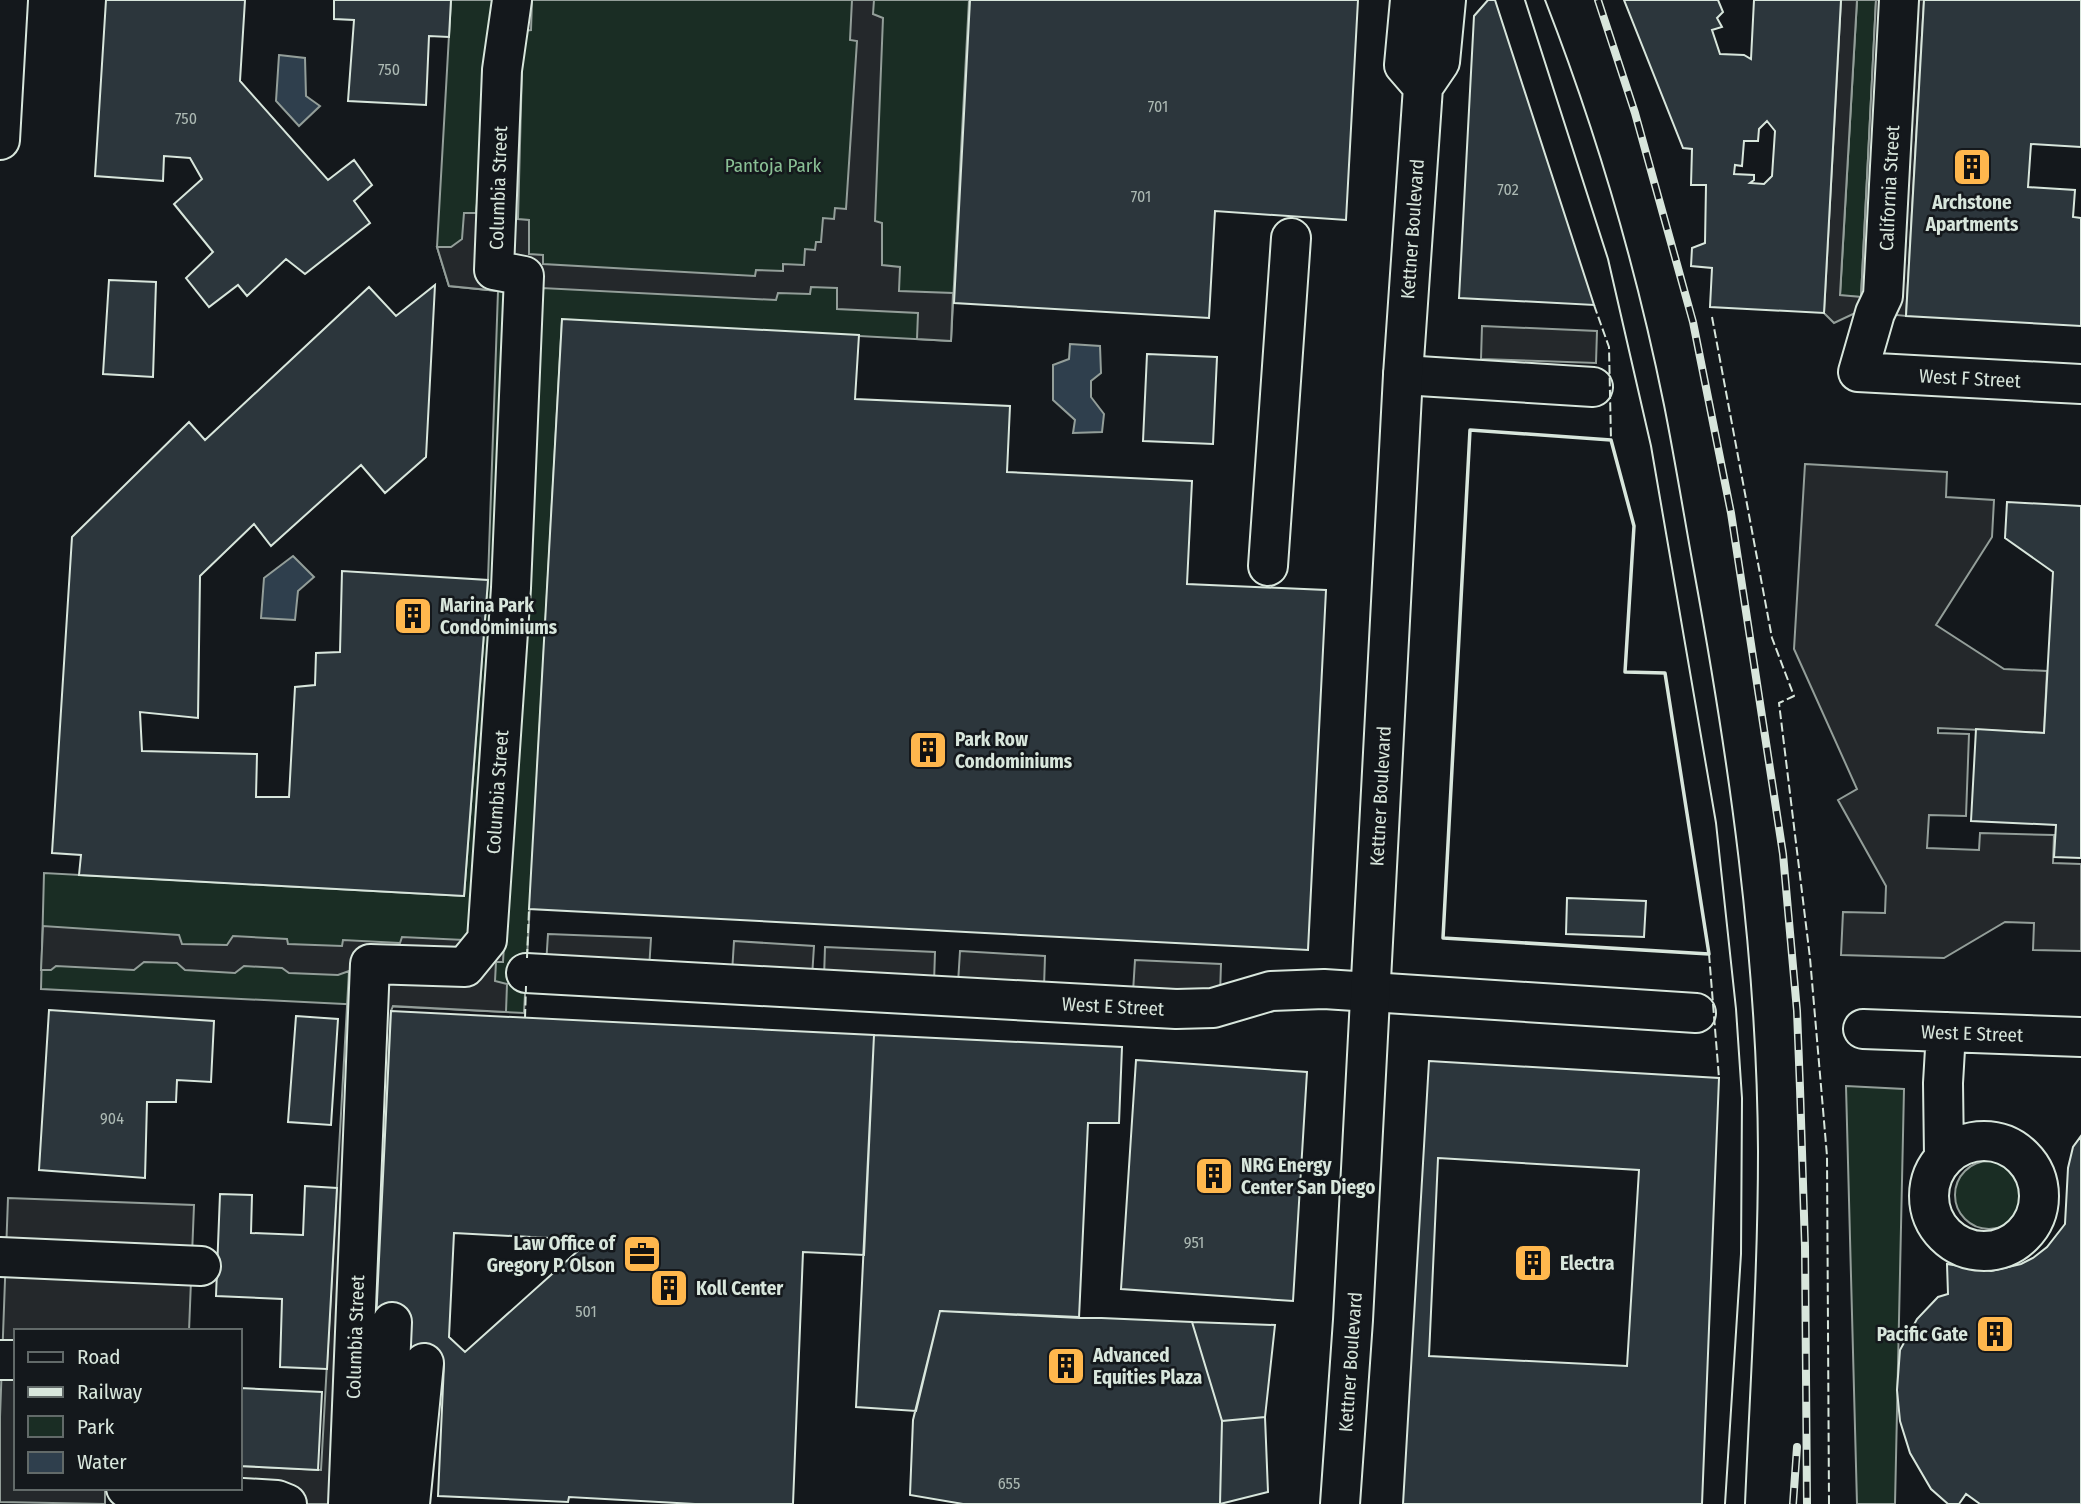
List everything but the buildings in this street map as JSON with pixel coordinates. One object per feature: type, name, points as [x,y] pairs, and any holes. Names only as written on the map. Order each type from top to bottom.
[{"type":"street","points":[[0,140],[8,0]]},
{"type":"street","name":"Columbia Street","points":[[355,1503],[370,964],[465,967],[487,940],[511,588],[524,275],[494,270],[502,70],[512,0]]},
{"type":"street","points":[[1410,0],[1404,65],[1423,87]]},
{"type":"street","name":"Kettner Boulevard","points":[[1340,1504],[1353,1320],[1403,375],[1423,87],[1440,62],[1446,0]]},
{"type":"street","name":"California Street","points":[[1858,372],[1875,313],[1883,296],[1899,0]]},
{"type":"street","points":[[1269,566],[1292,238]]},
{"type":"street","name":"West F Street","points":[[1858,372],[2081,384]]},
{"type":"street","points":[[1403,375],[1593,387]]},
{"type":"street","name":"West E Street","points":[[526,974],[1176,1009],[1213,1008],[1271,991],[1324,989],[1696,1013]]},
{"type":"street","name":"West E Street","points":[[1863,1029],[2081,1037]]},
{"type":"street","points":[[1944,1156],[1943,1083],[1946,1032]]},
{"type":"street","points":[[0,1257],[201,1266]]},
{"type":"street","points":[[355,1503],[392,1322]]},
{"type":"street","points":[[410,1504],[424,1363]]},
{"type":"street","points":[[135,1490],[277,1500],[287,1504]]},
{"type":"green space","name":"Pantoja Park","points":[[451,0],[969,0],[951,341],[562,320],[524,1013],[41,989],[44,873],[464,896],[488,580],[498,291],[449,286],[437,247]]},
{"type":"green space","points":[[1857,0],[1876,0],[1861,297],[1840,296]]},
{"type":"green space","points":[[1846,1086],[1904,1089],[1895,1504],[1857,1504]]},
{"type":"green space","points":[[1982,1161],[1996,1161],[2008,1166],[2018,1176],[2023,1195],[2018,1214],[2008,1224],[1996,1229],[1982,1229],[1970,1224],[1960,1214],[1955,1202],[1955,1188],[1960,1176],[1970,1166]]},
{"type":"shaded area","points":[[498,0],[532,0],[531,30],[523,31],[518,219],[529,220],[529,254],[543,255],[543,264],[755,276],[756,270],[783,271],[783,264],[804,265],[805,249],[815,250],[816,242],[821,242],[823,218],[834,219],[835,208],[846,209],[857,41],[850,40],[852,0],[874,0],[873,14],[883,18],[875,221],[882,223],[882,265],[900,267],[899,291],[953,293],[951,341],[917,339],[918,313],[837,309],[837,288],[811,287],[810,294],[778,293],[776,300],[542,288],[503,962],[496,962],[495,981],[507,984],[506,1012],[393,1006],[376,1321],[374,1504],[287,1504],[242,1489],[242,1466],[321,1470],[349,971],[338,975],[289,973],[282,968],[244,966],[235,973],[185,970],[177,963],[144,962],[134,970],[56,966],[51,970],[41,970],[43,926],[179,935],[182,944],[227,945],[233,936],[287,939],[288,944],[342,946],[343,940],[400,943],[402,937],[464,940],[477,922],[508,292],[449,286],[437,247],[451,247],[462,239],[464,213],[476,213]]},
{"type":"shaded area","points":[[1841,0],[1857,0],[1840,295],[1861,297],[1876,0],[1924,0],[1906,316],[1866,312],[1853,314],[1834,323],[1824,313]]},
{"type":"shaded area","points":[[1482,326],[1597,331],[1596,363],[1481,359]]},
{"type":"shaded area","points":[[1805,464],[1947,472],[1946,497],[1994,500],[1992,537],[1936,625],[2004,669],[2047,671],[2044,733],[1938,728],[1938,733],[1969,734],[1966,816],[1929,815],[1927,848],[1979,850],[1980,833],[2054,835],[2053,863],[2081,864],[2081,951],[2033,950],[2034,923],[2005,922],[1944,958],[1841,955],[1843,912],[1885,913],[1886,886],[1838,800],[1857,789],[1794,649]]},
{"type":"shaded area","points":[[548,934],[651,938],[649,970],[546,965]]},
{"type":"shaded area","points":[[734,941],[814,946],[812,977],[732,973]]},
{"type":"shaded area","points":[[825,947],[935,952],[934,983],[824,978]]},
{"type":"shaded area","points":[[960,951],[1045,956],[1044,987],[958,983]]},
{"type":"shaded area","points":[[1135,960],[1221,964],[1220,995],[1133,992]]},
{"type":"shaded area","points":[[8,1198],[194,1205],[189,1329],[14,1329],[14,1490],[105,1490],[105,1504],[0,1502],[0,1417]]},
{"type":"water","points":[[279,55],[305,58],[306,96],[320,106],[299,126],[276,101]]},
{"type":"water","points":[[1070,344],[1100,346],[1101,373],[1091,381],[1091,397],[1104,414],[1102,432],[1073,433],[1075,420],[1053,400],[1053,365],[1069,359]]},
{"type":"water","points":[[293,556],[314,577],[298,591],[295,620],[261,618],[264,578]]},
{"type":"tram line","points":[[1525,0],[1608,259],[1651,446],[1716,823],[1736,1009],[1742,1098],[1741,1254],[1725,1504]]},
{"type":"tram line","points":[[1545,0],[1598,149],[1653,353],[1707,643],[1739,860],[1752,1005],[1758,1151],[1745,1504]]},
{"type":"railway","points":[[1598,0],[1635,113],[1693,322],[1731,513],[1783,854],[1797,1011],[1800,1088],[1805,1247],[1807,1504]]},
{"type":"railway","points":[[1793,1504],[1797,1447]]},
{"type":"fence","points":[[1594,305],[1609,347],[1611,440]]},
{"type":"fence","points":[[1712,317],[1772,638],[1794,696],[1779,703],[1810,958],[1827,1156],[1829,1504]]},
{"type":"fence","points":[[527,958],[529,909]]},
{"type":"fence","points":[[1709,954],[1719,1078]]},
{"type":"fence","points":[[525,1018],[526,986]]},
{"type":"wall","points":[[1470,430],[1611,440],[1634,526],[1625,672],[1665,673],[1709,954],[1443,938],[1470,430]]},
{"type":"place","name":"Archstone Apartments","points":[[1972,167]]},
{"type":"place","name":"Marina Park Condominiums","points":[[413,616]]},
{"type":"place","name":"Park Row Condominiums","points":[[928,750]]},
{"type":"place","name":"NRG Energy Center San Diego","points":[[1214,1176]]},
{"type":"place","name":"Law Office of Gregory P. Olson","points":[[642,1254]]},
{"type":"place","name":"Electra","points":[[1533,1263]]},
{"type":"place","name":"Koll Center","points":[[669,1288]]},
{"type":"place","name":"Pacific Gate","points":[[1995,1334]]},
{"type":"place","name":"Advanced Equities Plaza","points":[[1066,1366]]}]
